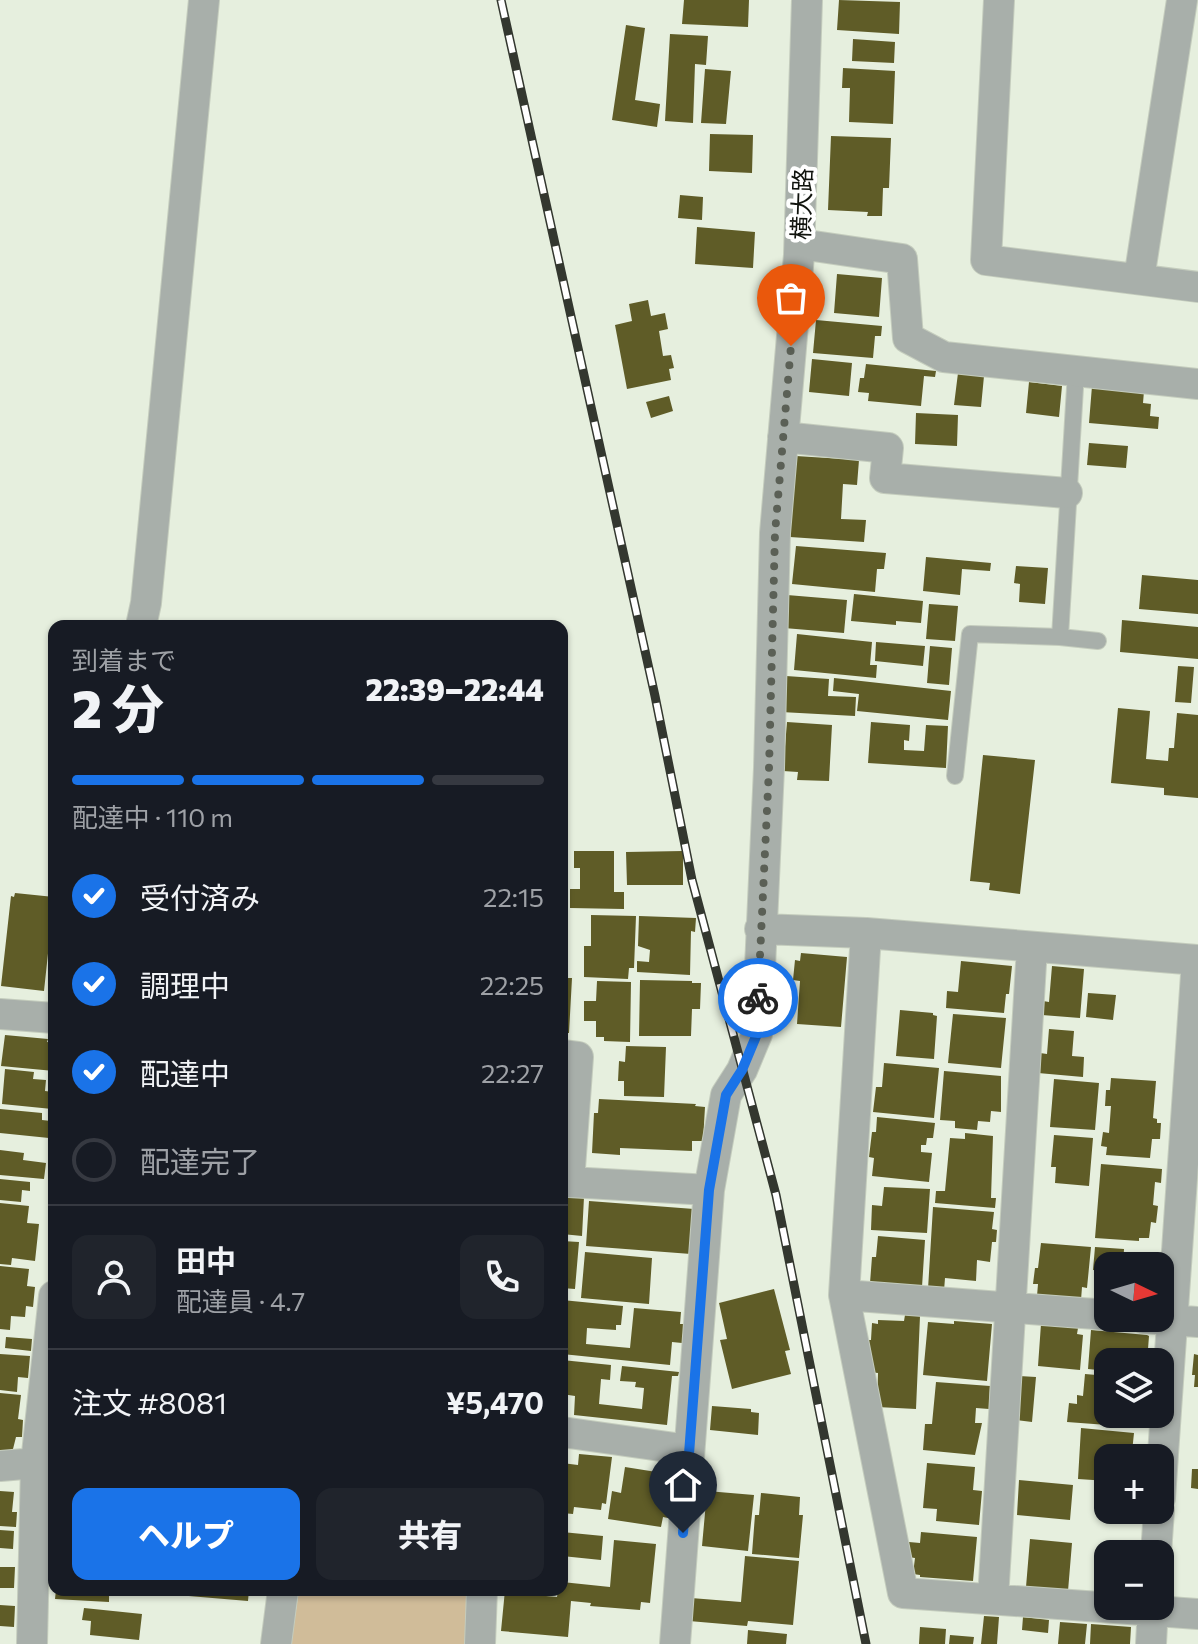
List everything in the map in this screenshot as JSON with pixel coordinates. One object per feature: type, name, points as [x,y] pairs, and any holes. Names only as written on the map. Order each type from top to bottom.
[{"type":"street","points":[[142,620],[204,0]]},
{"type":"street","name":"横大路","points":[[675,1644],[709,1190],[726,1095],[742,1070],[757,1034],[769,768],[775,533],[800,244],[807,0]]},
{"type":"street","points":[[999,0],[986,260],[1198,287]]},
{"type":"street","points":[[1139,279],[1182,0]]},
{"type":"street","points":[[800,244],[902,259],[908,338],[944,357],[1198,384]]},
{"type":"street","points":[[783,437],[888,448],[885,478],[1067,493]]},
{"type":"street","points":[[760,929],[866,933],[1197,960],[1174,1278]]},
{"type":"street","points":[[866,933],[844,1295],[903,1593],[1094,1605]]},
{"type":"street","points":[[993,1599],[1032,947]]},
{"type":"street","points":[[0,1014],[48,1018]]},
{"type":"street","points":[[568,1056],[578,1057],[569,1182],[709,1190]]},
{"type":"street","points":[[844,1295],[1094,1314]]},
{"type":"street","points":[[1163,1444],[1170,1332]]},
{"type":"street","points":[[32,1644],[48,1407]]},
{"type":"street","points":[[568,1433],[689,1450]]},
{"type":"street","points":[[0,1466],[45,1463]]},
{"type":"street","points":[[276,1644],[282,1596]]},
{"type":"street","points":[[482,1596],[485,1644]]},
{"type":"street","points":[[1174,1611],[1198,1614]]},
{"type":"street","points":[[1151,1644],[1152,1620]]},
{"type":"lane","points":[[1060,637],[1076,371]]},
{"type":"lane","points":[[955,776],[970,634],[1098,641]]},
{"type":"shaded area","points":[[298,1596],[470,1596],[468,1644],[291,1644]]},
{"type":"building","points":[[684,0],[749,0],[748,27],[682,24]]},
{"type":"building","points":[[839,0],[900,2],[899,34],[837,30]]},
{"type":"building","points":[[626,25],[645,28],[635,100],[660,104],[657,127],[612,120]]},
{"type":"building","points":[[670,34],[708,36],[706,65],[695,64],[693,123],[665,121]]},
{"type":"building","points":[[853,39],[895,42],[894,63],[852,61]]},
{"type":"building","points":[[843,68],[895,71],[893,124],[849,122],[850,88],[842,88]]},
{"type":"building","points":[[705,69],[731,71],[726,124],[701,123]]},
{"type":"building","points":[[710,134],[753,135],[752,173],[709,171]]},
{"type":"building","points":[[831,136],[891,138],[889,188],[883,188],[882,216],[867,216],[868,212],[828,210]]},
{"type":"building","points":[[680,195],[703,197],[702,220],[678,218]]},
{"type":"building","points":[[697,227],[755,232],[753,268],[695,264]]},
{"type":"building","points":[[837,274],[882,278],[879,317],[834,313]]},
{"type":"building","points":[[648,300],[651,316],[665,313],[668,329],[659,331],[663,356],[671,355],[674,368],[669,369],[671,380],[627,389],[615,325],[632,321],[629,304]]},
{"type":"building","points":[[816,320],[882,326],[881,336],[875,336],[873,358],[813,353]]},
{"type":"building","points":[[812,359],[852,363],[849,396],[809,392]]},
{"type":"building","points":[[866,364],[936,371],[935,377],[924,376],[921,406],[868,401],[869,393],[858,392]]},
{"type":"building","points":[[958,373],[984,376],[981,407],[954,405]]},
{"type":"building","points":[[1029,382],[1062,386],[1059,417],[1026,413]]},
{"type":"building","points":[[1092,386],[1144,391],[1143,403],[1151,404],[1150,416],[1159,417],[1158,429],[1089,423]]},
{"type":"building","points":[[669,396],[673,411],[651,418],[646,402]]},
{"type":"building","points":[[916,413],[958,415],[957,446],[915,444]]},
{"type":"building","points":[[1089,443],[1128,446],[1126,468],[1087,465]]},
{"type":"building","points":[[796,456],[859,460],[857,485],[843,484],[841,519],[866,520],[864,542],[790,537]]},
{"type":"building","points":[[796,546],[886,553],[884,569],[877,569],[875,592],[792,584]]},
{"type":"building","points":[[926,557],[991,563],[990,571],[962,569],[960,595],[923,591]]},
{"type":"building","points":[[1016,566],[1048,568],[1045,604],[1019,602],[1020,584],[1014,583]]},
{"type":"building","points":[[1142,575],[1198,580],[1198,614],[1139,609]]},
{"type":"building","points":[[854,594],[923,601],[921,623],[896,621],[896,625],[851,621]]},
{"type":"building","points":[[787,595],[847,600],[844,633],[784,628]]},
{"type":"building","points":[[929,604],[958,606],[955,641],[926,639]]},
{"type":"building","points":[[1122,620],[1198,627],[1198,659],[1120,652]]},
{"type":"building","points":[[797,634],[872,642],[870,665],[877,665],[876,678],[794,670]]},
{"type":"building","points":[[876,642],[925,646],[923,666],[875,661]]},
{"type":"building","points":[[930,646],[952,648],[949,685],[927,683]]},
{"type":"building","points":[[1178,666],[1194,667],[1191,703],[1175,702]]},
{"type":"building","points":[[786,676],[829,679],[828,696],[856,697],[855,716],[781,712]]},
{"type":"building","points":[[834,678],[951,691],[948,720],[857,711],[859,694],[833,691]]},
{"type":"building","points":[[1118,708],[1150,711],[1146,759],[1168,761],[1169,748],[1174,748],[1177,713],[1198,715],[1198,798],[1164,795],[1164,788],[1111,783]]},
{"type":"building","points":[[787,722],[832,725],[829,781],[797,780],[798,772],[783,771]]},
{"type":"building","points":[[871,722],[910,725],[909,741],[904,740],[904,750],[924,751],[926,725],[948,726],[946,768],[868,763]]},
{"type":"building","points":[[983,755],[1035,760],[1020,894],[989,890],[990,883],[970,881]]},
{"type":"building","points":[[574,851],[614,851],[614,892],[624,892],[624,909],[570,908],[570,889],[580,889],[580,868],[574,868]]},
{"type":"building","points":[[683,851],[683,885],[627,885],[626,852]]},
{"type":"building","points":[[15,893],[48,896],[48,953],[44,991],[1,986],[11,896],[14,897]]},
{"type":"building","points":[[591,915],[636,916],[634,968],[629,968],[628,979],[584,977],[584,946],[591,946]]},
{"type":"building","points":[[639,916],[696,918],[695,932],[691,931],[690,975],[637,972],[637,961],[649,962],[650,950],[638,946]]},
{"type":"building","points":[[801,953],[847,957],[841,1027],[797,1024],[800,981],[793,980],[795,960],[800,961]]},
{"type":"building","points":[[961,961],[1012,966],[1004,1013],[946,1008],[947,991],[958,992]]},
{"type":"building","points":[[1052,966],[1084,969],[1080,1018],[1042,1015],[1043,1001],[1049,1002]]},
{"type":"building","points":[[568,978],[572,978],[569,1033]]},
{"type":"building","points":[[640,980],[701,983],[700,1009],[692,1009],[691,1036],[639,1036]]},
{"type":"building","points":[[597,981],[631,982],[630,1042],[604,1041],[604,1037],[596,1037],[596,1021],[584,1021],[584,1001],[596,1001]]},
{"type":"building","points":[[1088,993],[1116,995],[1113,1020],[1086,1017]]},
{"type":"building","points":[[900,1010],[937,1016],[934,1059],[896,1056]]},
{"type":"building","points":[[953,1014],[1006,1018],[1001,1068],[948,1063]]},
{"type":"building","points":[[1049,1029],[1074,1031],[1072,1056],[1084,1057],[1083,1077],[1038,1073],[1040,1053],[1047,1054]]},
{"type":"building","points":[[5,1035],[48,1039],[48,1070],[1,1066]]},
{"type":"building","points":[[626,1046],[666,1047],[664,1097],[624,1096],[624,1081],[618,1081],[619,1061],[625,1062]]},
{"type":"building","points":[[884,1063],[939,1068],[934,1118],[873,1112],[876,1087],[882,1087]]},
{"type":"building","points":[[5,1069],[34,1072],[33,1079],[46,1080],[48,1109],[2,1104]]},
{"type":"building","points":[[944,1071],[1001,1076],[1001,1112],[991,1111],[990,1122],[978,1121],[977,1130],[955,1128],[955,1121],[940,1120]]},
{"type":"building","points":[[1111,1078],[1156,1081],[1153,1118],[1161,1123],[1160,1139],[1152,1139],[1150,1158],[1106,1155],[1107,1147],[1101,1146],[1103,1132],[1109,1133],[1111,1106],[1105,1106]]},
{"type":"building","points":[[1054,1079],[1099,1083],[1095,1130],[1050,1127]]},
{"type":"building","points":[[599,1099],[705,1107],[703,1141],[692,1141],[692,1151],[620,1148],[620,1155],[592,1153],[594,1113],[598,1113]]},
{"type":"building","points":[[0,1109],[42,1113],[42,1120],[48,1121],[48,1138],[0,1133]]},
{"type":"building","points":[[877,1117],[935,1123],[933,1138],[927,1138],[926,1145],[921,1145],[921,1152],[932,1153],[929,1182],[872,1176],[874,1158],[869,1157]]},
{"type":"building","points":[[965,1133],[993,1136],[991,1198],[996,1198],[995,1208],[935,1203],[936,1191],[945,1191],[950,1138],[965,1139]]},
{"type":"building","points":[[1054,1135],[1093,1138],[1089,1186],[1055,1183],[1056,1167],[1051,1167]]},
{"type":"building","points":[[0,1150],[24,1153],[23,1160],[46,1163],[44,1179],[0,1175]]},
{"type":"building","points":[[1101,1164],[1162,1169],[1161,1183],[1155,1182],[1153,1205],[1158,1206],[1156,1223],[1151,1222],[1149,1238],[1139,1238],[1139,1241],[1095,1238]]},
{"type":"building","points":[[0,1179],[30,1182],[30,1191],[22,1190],[21,1202],[0,1200]]},
{"type":"building","points":[[884,1187],[930,1189],[927,1233],[871,1230],[872,1205],[882,1206]]},
{"type":"building","points":[[568,1196],[584,1197],[582,1236],[568,1235]]},
{"type":"building","points":[[589,1201],[694,1209],[691,1254],[586,1246]]},
{"type":"building","points":[[0,1203],[29,1206],[27,1223],[39,1224],[35,1261],[12,1258],[11,1265],[0,1264]]},
{"type":"building","points":[[933,1207],[994,1212],[992,1229],[997,1230],[996,1242],[992,1242],[990,1262],[977,1260],[976,1281],[945,1278],[944,1291],[928,1289]]},
{"type":"building","points":[[878,1236],[925,1240],[922,1287],[870,1283]]},
{"type":"building","points":[[568,1241],[579,1242],[575,1289],[568,1288]]},
{"type":"building","points":[[1041,1243],[1091,1247],[1087,1288],[1082,1287],[1081,1300],[1037,1296],[1038,1284],[1033,1284]]},
{"type":"building","points":[[1095,1247],[1124,1249],[1124,1252],[1095,1252]]},
{"type":"building","points":[[585,1252],[652,1258],[649,1304],[581,1298]]},
{"type":"building","points":[[0,1266],[29,1269],[27,1286],[35,1287],[33,1307],[26,1306],[25,1317],[11,1316],[10,1330],[0,1329]]},
{"type":"building","points":[[774,1289],[790,1350],[785,1351],[791,1374],[732,1389],[720,1340],[727,1339],[719,1303]]},
{"type":"building","points":[[568,1301],[623,1306],[621,1325],[616,1325],[616,1330],[587,1328],[586,1344],[630,1348],[634,1308],[681,1312],[680,1324],[684,1324],[682,1343],[672,1342],[670,1365],[568,1355]]},
{"type":"building","points":[[905,1315],[920,1316],[916,1409],[877,1407],[878,1373],[869,1372],[866,1340],[871,1340],[872,1323],[878,1324],[878,1320],[904,1321]]},
{"type":"building","points":[[954,1321],[992,1324],[987,1381],[923,1375],[928,1322],[954,1324]]},
{"type":"building","points":[[1041,1324],[1078,1328],[1077,1334],[1083,1335],[1080,1370],[1038,1366]]},
{"type":"building","points":[[1091,1330],[1149,1336],[1148,1348],[1094,1348],[1094,1370],[1088,1369]]},
{"type":"building","points":[[6,1337],[32,1339],[31,1351],[5,1348]]},
{"type":"building","points":[[0,1354],[30,1356],[28,1378],[18,1377],[17,1392],[0,1390]]},
{"type":"building","points":[[1194,1354],[1198,1355],[1198,1387],[1194,1387],[1195,1375],[1192,1375]]},
{"type":"building","points":[[568,1361],[611,1365],[610,1380],[601,1379],[599,1404],[642,1409],[644,1388],[635,1387],[636,1382],[620,1381],[622,1366],[679,1372],[678,1376],[672,1376],[667,1425],[574,1415],[575,1396],[568,1395]]},
{"type":"building","points":[[1085,1374],[1094,1375],[1094,1424],[1067,1422],[1069,1403],[1077,1404],[1077,1395],[1083,1396]]},
{"type":"building","points":[[1019,1376],[1036,1377],[1032,1422],[1015,1420]]},
{"type":"building","points":[[936,1382],[990,1386],[989,1409],[976,1408],[975,1423],[982,1423],[975,1455],[923,1450],[925,1424],[932,1424]]},
{"type":"building","points":[[0,1393],[21,1395],[18,1419],[23,1420],[22,1437],[16,1437],[12,1453],[0,1452]]},
{"type":"building","points":[[712,1406],[751,1409],[751,1412],[759,1413],[758,1435],[710,1430]]},
{"type":"building","points":[[1081,1428],[1134,1433],[1133,1444],[1094,1444],[1094,1480],[1078,1479]]},
{"type":"building","points":[[579,1454],[612,1457],[606,1504],[602,1503],[601,1510],[574,1507],[573,1514],[568,1514],[568,1464],[578,1465]]},
{"type":"building","points":[[927,1463],[975,1467],[973,1490],[982,1491],[979,1525],[936,1521],[937,1509],[923,1508]]},
{"type":"building","points":[[625,1467],[669,1474],[665,1495],[672,1496],[668,1518],[663,1517],[661,1527],[608,1519],[612,1491],[621,1493]]},
{"type":"building","points":[[1192,1469],[1198,1469],[1198,1489],[1191,1488]]},
{"type":"building","points":[[1019,1480],[1073,1485],[1070,1520],[1017,1515]]},
{"type":"building","points":[[0,1491],[14,1492],[12,1512],[17,1512],[16,1527],[0,1526]]},
{"type":"building","points":[[707,1491],[754,1495],[748,1551],[702,1546]]},
{"type":"building","points":[[761,1493],[800,1497],[799,1515],[803,1515],[799,1558],[752,1554],[755,1515],[759,1515]]},
{"type":"building","points":[[0,1530],[14,1531],[13,1549],[0,1548]]},
{"type":"building","points":[[921,1532],[977,1537],[973,1581],[913,1574],[915,1558],[908,1557],[909,1542],[920,1543]]},
{"type":"building","points":[[568,1533],[603,1536],[601,1560],[568,1557]]},
{"type":"building","points":[[1030,1539],[1072,1543],[1068,1591],[1026,1587]]},
{"type":"building","points":[[614,1540],[656,1544],[650,1603],[641,1602],[640,1610],[590,1606],[591,1603],[571,1601],[568,1637],[501,1631],[504,1596],[568,1596],[568,1583],[610,1587]]},
{"type":"building","points":[[745,1556],[799,1561],[793,1625],[748,1621],[747,1626],[689,1621],[691,1598],[741,1602]]},
{"type":"building","points":[[0,1567],[15,1567],[14,1588],[0,1588]]},
{"type":"building","points":[[55,1596],[109,1596],[109,1602],[55,1599]]},
{"type":"building","points":[[189,1596],[248,1596],[248,1601]]},
{"type":"building","points":[[0,1605],[15,1606],[14,1627],[0,1626]]},
{"type":"building","points":[[84,1608],[142,1614],[139,1640],[90,1635],[91,1621],[82,1620]]},
{"type":"building","points":[[984,1616],[999,1617],[997,1644],[981,1644]]},
{"type":"building","points":[[1023,1617],[1049,1620],[1048,1633],[1022,1630]]},
{"type":"building","points":[[1060,1622],[1087,1624],[1085,1644],[1058,1644]]},
{"type":"building","points":[[1091,1624],[1131,1627],[1130,1644],[1090,1644]]},
{"type":"building","points":[[920,1627],[946,1629],[945,1644],[919,1644]]},
{"type":"building","points":[[748,1630],[787,1634],[786,1644],[747,1644]]},
{"type":"building","points":[[950,1635],[974,1637],[973,1644],[949,1644]]},
{"type":"railway","points":[[501,0],[655,696],[692,880],[776,1195],[866,1644]]},
{"type":"way so far","points":[[758,998],[769,768],[775,533],[791,346]]},
{"type":"route","points":[[683,1533],[709,1190],[726,1095],[742,1070],[757,1034],[758,998]]}]
